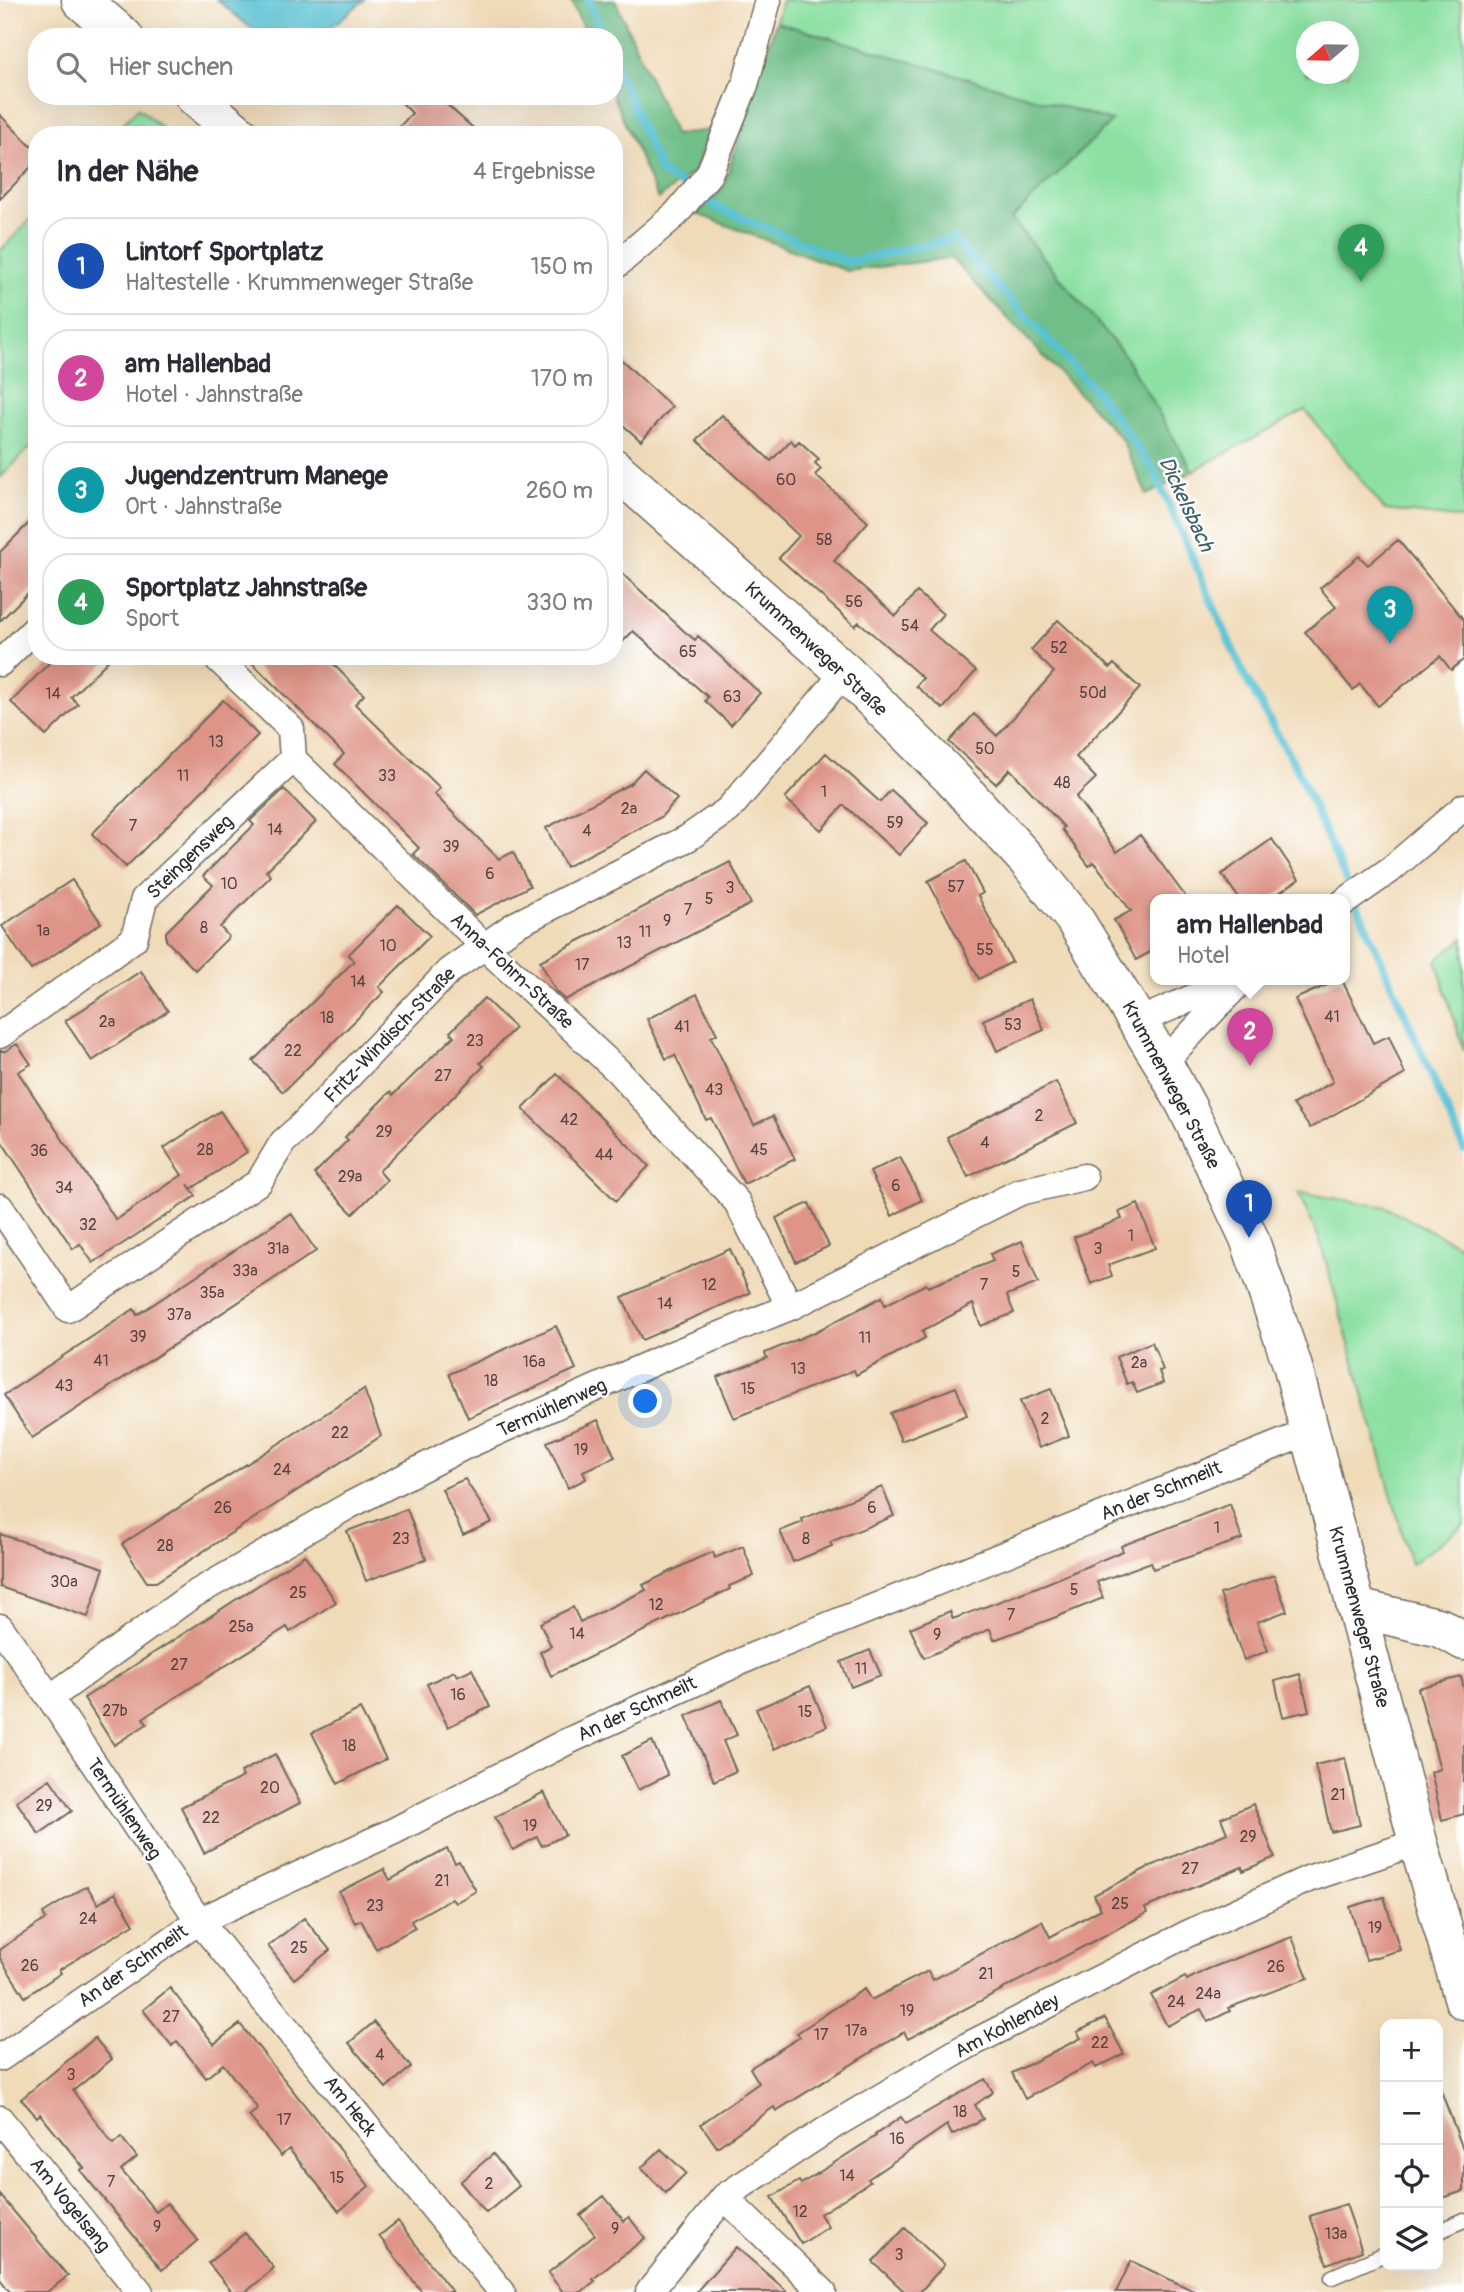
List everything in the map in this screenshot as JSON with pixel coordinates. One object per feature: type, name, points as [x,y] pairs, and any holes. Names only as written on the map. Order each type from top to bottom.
[{"type":"main road","points":[[81,0],[114,28]]},
{"type":"main road","points":[[205,105],[229,126]]},
{"type":"main road","name":"Krummenweger Straße","points":[[623,476],[845,671],[951,777],[1028,861],[1073,917],[1163,1063],[1187,1107],[1249,1238],[1292,1364],[1418,1842],[1464,2000]]},
{"type":"main road","points":[[1356,1608],[1441,1628],[1464,1642]]},
{"type":"street","points":[[623,259],[676,214],[709,174],[745,85],[768,0]]},
{"type":"street","points":[[0,663],[28,636]]},
{"type":"street","points":[[224,665],[291,729],[293,759]]},
{"type":"street","name":"Fritz-Windisch-Straße","points":[[0,1207],[68,1309],[259,1182],[283,1142],[449,971],[515,925],[688,838],[728,810],[845,671]]},
{"type":"street","name":"Anna-Fohrn-Straße","points":[[293,759],[485,947],[618,1071],[737,1202],[790,1307]]},
{"type":"street","name":"Steingensweg","points":[[0,1035],[134,939],[145,899],[293,759]]},
{"type":"street","points":[[1350,897],[1382,875],[1464,807]]},
{"type":"street","points":[[1139,1021],[1222,985]]},
{"type":"street","points":[[1163,1063],[1237,985]]},
{"type":"street","name":"Termühlenweg","points":[[50,1698],[191,1596],[350,1505],[461,1448],[663,1358],[790,1307],[1020,1192],[1084,1177]]},
{"type":"street","name":"An der Schmeilt","points":[[0,2058],[199,1921],[394,1831],[566,1742],[752,1656],[1311,1431]]},
{"type":"street","name":"Termühlenweg","points":[[0,1627],[199,1921]]},
{"type":"street","name":"Am Kohlendey","points":[[649,2292],[724,2197],[834,2125],[979,2039],[1186,1934],[1283,1890],[1418,1842]]},
{"type":"street","name":"Am Heck","points":[[199,1921],[502,2292]]},
{"type":"street","name":"Am Vogelsang","points":[[0,2119],[140,2292]]},
{"type":"street","points":[[724,2197],[823,2292]]},
{"type":"lane","points":[[1443,2230],[1464,2220]]},
{"type":"lane","points":[[1332,2277],[1380,2256]]},
{"type":"green space","points":[[571,0],[615,0],[675,135],[710,130],[695,171],[658,199],[617,105],[623,105],[623,28],[583,28]]},
{"type":"green space","points":[[782,0],[1460,0],[1464,38],[1464,519],[1385,510],[1305,410],[1193,471],[1125,356],[1011,218],[1111,121],[776,22]]},
{"type":"green space","points":[[776,22],[1112,121],[1011,219],[1125,356],[1193,471],[1147,495],[1121,438],[951,258],[847,271],[697,214],[722,190]]},
{"type":"green space","points":[[138,108],[159,126],[121,126]]},
{"type":"green space","points":[[28,222],[28,449],[0,478],[0,251]]},
{"type":"green space","points":[[1464,938],[1464,1051],[1436,960]]},
{"type":"green space","points":[[1298,1192],[1386,1207],[1464,1248],[1464,1525],[1411,1564],[1319,1238]]},
{"type":"water","points":[[217,0],[364,0],[330,28],[251,28]]},
{"type":"building","points":[[404,105],[447,105],[471,126],[400,126],[412,113]]},
{"type":"building","points":[[0,115],[28,143],[28,170],[0,199]]},
{"type":"building","points":[[623,361],[672,407],[641,441],[623,425]]},
{"type":"building","points":[[722,415],[771,461],[791,440],[795,445],[799,441],[819,459],[815,463],[821,469],[815,475],[868,522],[834,561],[896,616],[917,592],[943,614],[929,630],[976,671],[943,709],[916,686],[923,678],[859,622],[855,626],[779,558],[799,536],[697,440]]},
{"type":"building","points":[[28,524],[28,593],[0,621],[0,552]]},
{"type":"building","points":[[1398,540],[1464,620],[1464,659],[1451,670],[1440,656],[1378,706],[1360,684],[1353,690],[1305,632],[1336,607],[1320,588],[1359,556],[1368,565]]},
{"type":"building","points":[[623,574],[684,631],[695,640],[698,636],[760,693],[731,725],[705,701],[708,697],[633,631],[623,642]]},
{"type":"building","points":[[1058,620],[1110,668],[1114,664],[1140,688],[1076,757],[1096,778],[1076,797],[1117,852],[1140,835],[1184,894],[1150,894],[1150,952],[1136,960],[1114,920],[1131,911],[1094,862],[1089,866],[1062,829],[1064,827],[1010,769],[996,784],[949,742],[974,714],[997,736],[1054,672],[1031,650]]},
{"type":"building","points":[[47,665],[104,665],[71,697],[78,704],[46,736],[11,702]]},
{"type":"building","points":[[254,665],[334,665],[364,695],[355,704],[440,788],[434,794],[499,859],[513,852],[530,886],[475,915],[413,854],[419,848],[335,764],[344,754]]},
{"type":"building","points":[[223,700],[258,735],[126,867],[92,834]]},
{"type":"building","points":[[826,753],[880,802],[891,790],[928,823],[899,855],[844,805],[821,830],[785,798]]},
{"type":"building","points":[[644,769],[677,799],[661,817],[566,867],[546,828],[630,784]]},
{"type":"building","points":[[284,789],[316,822],[266,871],[271,876],[220,927],[229,937],[195,970],[166,940],[166,932],[213,885],[203,876],[254,825],[250,821]]},
{"type":"building","points":[[1272,839],[1299,879],[1278,894],[1236,894],[1222,874]]},
{"type":"building","points":[[966,861],[983,893],[978,896],[1012,962],[979,979],[928,881]]},
{"type":"building","points":[[730,862],[751,904],[565,1000],[556,992],[540,961]]},
{"type":"building","points":[[72,880],[101,923],[31,970],[2,926]]},
{"type":"building","points":[[398,905],[430,936],[379,987],[384,992],[283,1092],[253,1061],[354,961],[348,955]]},
{"type":"building","points":[[141,971],[168,1011],[92,1061],[65,1021]]},
{"type":"building","points":[[1327,985],[1344,985],[1373,1043],[1389,1036],[1405,1074],[1310,1128],[1293,1104],[1333,1082],[1295,999]]},
{"type":"building","points":[[697,994],[717,1034],[711,1037],[754,1125],[773,1116],[795,1159],[744,1184],[711,1118],[706,1120],[675,1055],[666,1059],[647,1019]]},
{"type":"building","points":[[484,998],[515,1028],[480,1063],[484,1066],[379,1171],[387,1180],[353,1214],[314,1174],[348,1140],[345,1137],[390,1092],[393,1095],[454,1036],[450,1032]]},
{"type":"building","points":[[1030,999],[1044,1030],[997,1051],[983,1020]]},
{"type":"building","points":[[17,1044],[31,1064],[18,1072],[116,1220],[182,1175],[164,1148],[220,1111],[247,1152],[191,1189],[196,1196],[93,1263],[80,1244],[73,1249],[0,1139],[0,1051]]},
{"type":"building","points":[[557,1074],[649,1166],[616,1201],[523,1109]]},
{"type":"building","points":[[1056,1082],[1077,1123],[968,1177],[947,1137]]},
{"type":"building","points":[[900,1157],[922,1200],[892,1216],[870,1172]]},
{"type":"building","points":[[809,1203],[829,1246],[796,1262],[776,1218]]},
{"type":"building","points":[[1138,1204],[1155,1248],[1108,1265],[1112,1276],[1091,1284],[1074,1237],[1122,1219],[1119,1212]]},
{"type":"building","points":[[291,1213],[316,1251],[32,1438],[4,1395],[134,1309],[137,1315]]},
{"type":"building","points":[[1022,1241],[1038,1283],[1007,1295],[1014,1313],[981,1326],[973,1304],[922,1331],[925,1338],[856,1375],[854,1370],[734,1418],[717,1377],[767,1358],[765,1353],[815,1332],[882,1297],[885,1305],[926,1284],[928,1287],[993,1261],[990,1254]]},
{"type":"building","points":[[730,1249],[750,1293],[642,1340],[622,1297]]},
{"type":"building","points":[[556,1326],[576,1369],[468,1418],[449,1374]]},
{"type":"building","points":[[1152,1342],[1163,1370],[1159,1371],[1163,1383],[1137,1393],[1132,1382],[1127,1384],[1116,1357]]},
{"type":"building","points":[[956,1387],[967,1415],[901,1441],[890,1413]]},
{"type":"building","points":[[364,1389],[381,1436],[156,1582],[147,1582],[122,1544]]},
{"type":"building","points":[[1051,1389],[1069,1436],[1039,1448],[1020,1401]]},
{"type":"building","points":[[598,1420],[615,1457],[583,1471],[586,1479],[568,1488],[547,1442]]},
{"type":"building","points":[[465,1479],[492,1522],[463,1535],[442,1489]]},
{"type":"building","points":[[882,1487],[894,1516],[830,1542],[832,1546],[793,1562],[780,1531],[803,1522],[802,1519]]},
{"type":"building","points":[[1230,1504],[1242,1539],[1153,1569],[1151,1562],[1097,1582],[1103,1598],[1059,1616],[994,1640],[990,1629],[924,1658],[910,1628],[950,1611],[953,1619],[1045,1584],[1123,1551],[1121,1546]]},
{"type":"building","points":[[407,1509],[426,1559],[366,1581],[347,1531]]},
{"type":"building","points":[[0,1534],[104,1568],[88,1617],[0,1587]]},
{"type":"building","points":[[743,1546],[754,1576],[551,1676],[540,1652],[551,1646],[540,1623],[573,1607],[580,1622],[646,1590],[643,1585],[698,1558],[713,1552],[715,1558]]},
{"type":"building","points":[[305,1555],[336,1602],[290,1632],[287,1627],[143,1718],[147,1724],[114,1745],[84,1698]]},
{"type":"building","points":[[1274,1575],[1287,1611],[1257,1622],[1268,1651],[1244,1660],[1220,1594]]},
{"type":"building","points":[[870,1650],[881,1675],[851,1687],[841,1662]]},
{"type":"building","points":[[472,1669],[490,1707],[448,1727],[427,1684],[454,1671],[457,1676]]},
{"type":"building","points":[[1300,1674],[1309,1711],[1283,1717],[1275,1681]]},
{"type":"building","points":[[1461,1677],[1464,1689],[1464,1814],[1442,1820],[1431,1772],[1440,1769],[1418,1688]]},
{"type":"building","points":[[810,1686],[827,1726],[774,1749],[756,1709]]},
{"type":"building","points":[[721,1700],[737,1735],[723,1741],[736,1771],[714,1781],[686,1716]]},
{"type":"building","points":[[360,1709],[386,1759],[338,1784],[312,1733]]},
{"type":"building","points":[[652,1741],[668,1775],[638,1790],[622,1756]]},
{"type":"building","points":[[275,1754],[300,1803],[204,1853],[181,1807],[243,1777],[241,1772]]},
{"type":"building","points":[[1345,1758],[1360,1825],[1331,1832],[1315,1765]]},
{"type":"building","points":[[50,1779],[72,1811],[39,1834],[16,1801]]},
{"type":"building","points":[[544,1792],[565,1835],[542,1846],[537,1837],[513,1850],[495,1817]]},
{"type":"building","points":[[1253,1804],[1275,1857],[1243,1871],[1242,1867],[1145,1908],[1147,1913],[908,2039],[904,2032],[776,2111],[774,2107],[717,2147],[701,2124],[759,2083],[750,2068],[800,2037],[797,2033],[864,1989],[871,2000],[928,1971],[933,1980],[1042,1921],[1050,1937],[1101,1909],[1094,1895],[1149,1867],[1227,1833],[1221,1818]]},
{"type":"building","points":[[447,1849],[455,1863],[459,1861],[476,1891],[455,1903],[452,1898],[411,1921],[415,1928],[376,1949],[361,1920],[355,1923],[339,1892],[384,1869],[390,1880]]},
{"type":"building","points":[[87,1886],[98,1904],[115,1893],[134,1924],[59,1970],[61,1973],[25,1997],[0,1958],[0,1949],[46,1919],[43,1913]]},
{"type":"building","points":[[1384,1897],[1400,1950],[1366,1960],[1350,1907]]},
{"type":"building","points":[[304,1918],[330,1950],[294,1979],[268,1946]]},
{"type":"building","points":[[1292,1937],[1308,1978],[1228,2008],[1230,2011],[1208,2022],[1201,2009],[1167,2026],[1151,1995],[1185,1977],[1187,1980],[1208,1969]]},
{"type":"building","points":[[170,1988],[214,2044],[240,2024],[369,2186],[339,2211],[289,2149],[281,2156],[249,2116],[258,2109],[223,2064],[206,2078],[177,2041],[172,2046],[143,2010]]},
{"type":"building","points":[[1105,2018],[1124,2054],[1096,2068],[1093,2063],[1025,2099],[1012,2073],[1081,2038],[1077,2032]]},
{"type":"building","points":[[374,2022],[411,2067],[386,2088],[349,2043]]},
{"type":"building","points":[[95,2038],[112,2059],[73,2091],[113,2144],[121,2137],[137,2157],[121,2170],[156,2212],[167,2203],[198,2240],[162,2270],[80,2170],[84,2168],[40,2114],[37,2117],[21,2099]]},
{"type":"building","points":[[985,2079],[993,2092],[975,2105],[983,2119],[952,2135],[947,2125],[868,2179],[870,2182],[820,2214],[828,2227],[801,2244],[772,2197],[799,2181],[801,2184],[901,2117],[906,2124]]},
{"type":"building","points":[[1443,2096],[1464,2152],[1464,2191],[1443,2198]]},
{"type":"building","points":[[661,2149],[686,2173],[666,2193],[641,2168]]},
{"type":"building","points":[[493,2154],[519,2186],[486,2213],[460,2182]]},
{"type":"building","points":[[0,2195],[68,2276],[47,2292],[10,2292],[0,2279]]},
{"type":"building","points":[[604,2196],[624,2221],[629,2217],[645,2238],[593,2279],[595,2281],[581,2292],[563,2292],[548,2273],[595,2235],[580,2215]]},
{"type":"building","points":[[1346,2204],[1362,2251],[1327,2264],[1310,2216]]},
{"type":"building","points":[[398,2221],[452,2292],[422,2292],[379,2236]]},
{"type":"building","points":[[905,2228],[944,2265],[920,2292],[905,2292],[873,2262]]},
{"type":"building","points":[[245,2233],[274,2268],[246,2292],[232,2292],[208,2263]]},
{"type":"building","points":[[736,2247],[750,2259],[788,2292],[696,2292]]},
{"type":"building","points":[[1131,2261],[1196,2292],[1116,2292]]},
{"type":"waterway","name":"Dickelsbach","points":[[588,0],[600,28]]},
{"type":"waterway","name":"Dickelsbach","points":[[623,83],[660,171],[720,209],[848,262],[954,239],[1100,396],[1153,469],[1245,677],[1298,771],[1464,1149]]},
{"type":"place","name":"Sportplatz Jahnstraße","points":[[1361,282]]},
{"type":"place","name":"Jugendzentrum Manege","points":[[1390,644]]},
{"type":"place","name":"am Hallenbad","points":[[1250,1066]]},
{"type":"place","name":"Lintorf Sportplatz","points":[[1249,1238]]}]
